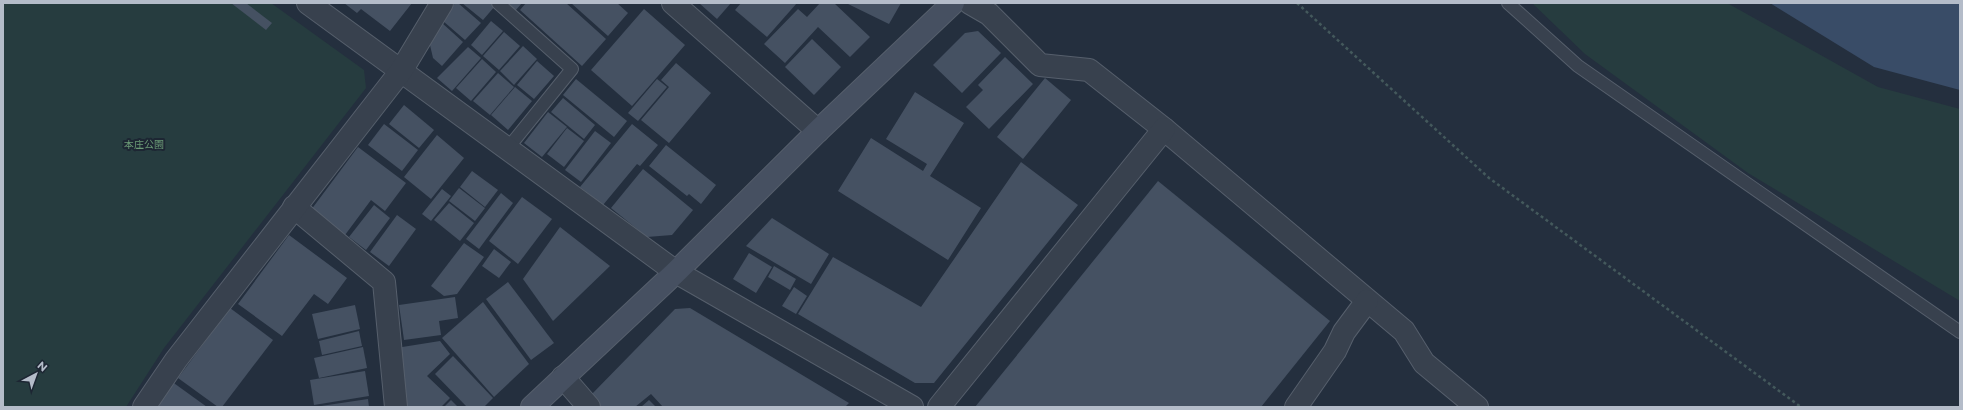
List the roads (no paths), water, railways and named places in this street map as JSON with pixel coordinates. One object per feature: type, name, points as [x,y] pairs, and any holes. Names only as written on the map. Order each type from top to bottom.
[{"type":"street","points":[[308,3],[676,272],[912,407]]},
{"type":"street","points":[[144,407],[176,360],[401,71],[442,3]]},
{"type":"street","points":[[672,3],[818,131]]},
{"type":"street","points":[[532,407],[676,272],[818,131],[953,3]]},
{"type":"street","points":[[970,3],[989,14],[1040,65],[1089,70],[1164,129],[1404,331],[1424,363],[1477,407]]},
{"type":"street","points":[[939,407],[1164,129]]},
{"type":"street","points":[[294,207],[384,282],[396,407]]},
{"type":"street","points":[[1296,407],[1335,351],[1344,332],[1367,301]]},
{"type":"street","points":[[563,377],[590,407]]},
{"type":"lane","points":[[498,3],[572,69],[508,148]]},
{"type":"lane","points":[[1508,3],[1578,66],[1960,332]]},
{"type":"water","points":[[1770,3],[1960,3],[1960,90],[1874,67]]},
{"type":"park label","name":"本庄公園","points":[[144,144]]}]
